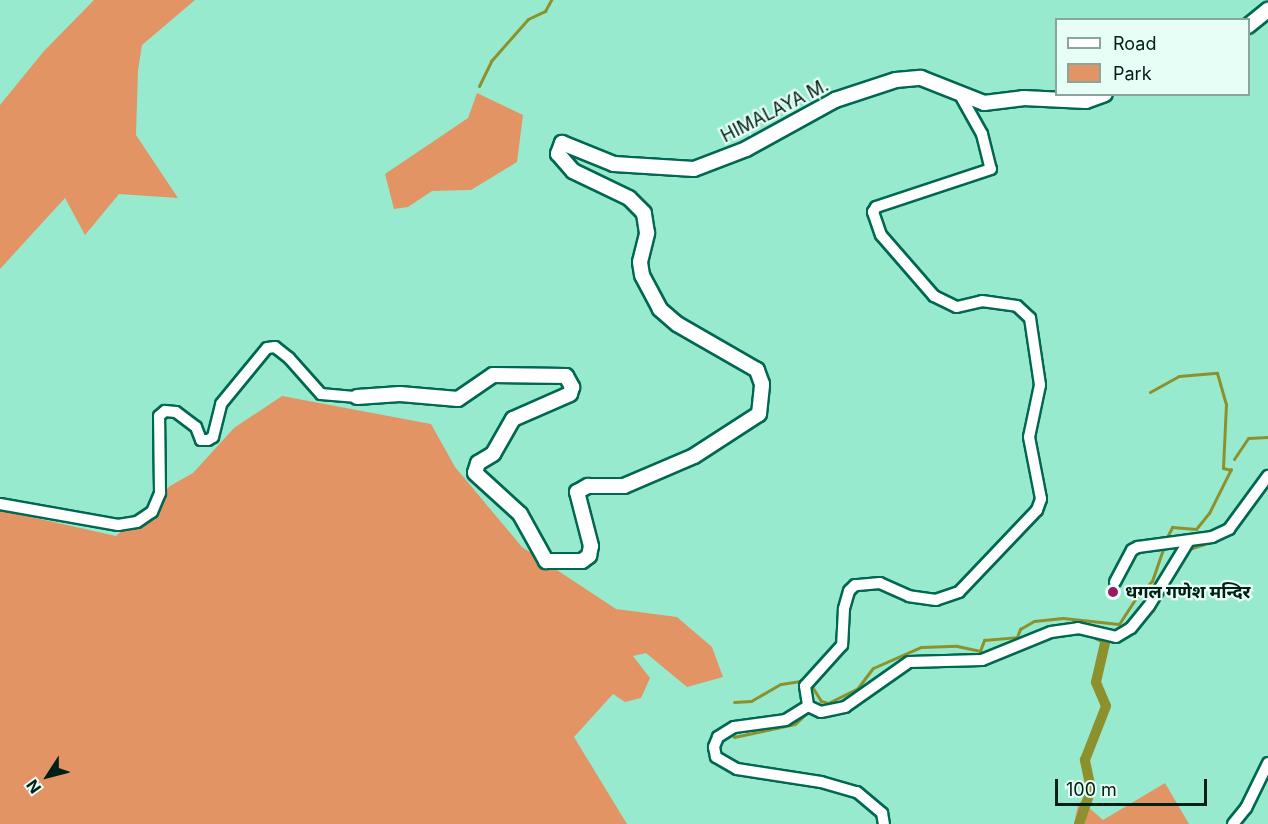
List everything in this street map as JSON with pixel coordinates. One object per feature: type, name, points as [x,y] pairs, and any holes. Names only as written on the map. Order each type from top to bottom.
[{"type":"street","points":[[1250,24],[1268,10]]},
{"type":"street","name":"HIMALAYA M.","points":[[357,397],[400,394],[458,399],[493,375],[566,376],[572,387],[570,394],[521,413],[494,454],[475,467],[479,478],[520,514],[542,557],[556,564],[582,561],[591,549],[576,499],[582,487],[624,486],[694,456],[759,414],[762,384],[757,370],[677,324],[660,309],[642,275],[640,262],[647,222],[639,205],[573,171],[562,161],[557,147],[569,143],[600,162],[693,169],[746,149],[835,100],[896,80],[921,78],[984,103],[1023,98],[1086,101],[1100,96]]},
{"type":"street","points":[[808,706],[805,686],[842,645],[844,609],[849,591],[855,585],[880,583],[909,596],[936,600],[959,592],[1037,510],[1041,499],[1029,437],[1040,386],[1030,318],[1017,306],[982,301],[957,307],[934,296],[881,235],[873,212],[884,204],[991,169],[982,134],[959,93]]},
{"type":"street","points":[[0,504],[118,525],[137,522],[152,512],[160,493],[159,416],[165,411],[176,412],[196,427],[201,440],[213,437],[220,404],[267,348],[275,347],[289,358],[321,394],[357,397]]},
{"type":"street","points":[[1115,582],[1132,550],[1145,544],[1168,546],[1188,542],[1229,529],[1268,476]]},
{"type":"street","points":[[808,706],[821,712],[845,707],[909,662],[982,660],[1051,632],[1078,628],[1116,637],[1131,628],[1149,606],[1188,542]]},
{"type":"street","points":[[808,706],[786,720],[734,727],[718,737],[714,747],[716,757],[737,769],[821,782],[857,792],[882,813],[884,824]]},
{"type":"street","points":[[1233,824],[1246,808],[1268,763]]},
{"type":"green space","points":[[94,0],[195,0],[142,45],[138,70],[136,135],[178,198],[119,194],[85,235],[65,198],[0,269],[0,105],[44,51]]},
{"type":"green space","points":[[477,93],[523,115],[517,162],[471,190],[432,191],[408,207],[394,209],[385,174],[468,118]]},
{"type":"green space","points":[[282,396],[431,424],[455,467],[522,547],[616,609],[677,617],[712,647],[723,677],[687,687],[646,653],[633,656],[650,678],[641,698],[625,702],[613,694],[574,737],[627,824],[0,824],[0,510],[116,536],[170,486],[193,473],[234,428]]},
{"type":"green space","points":[[1087,761],[1094,781],[1088,807],[1103,820],[1165,783],[1189,824],[1074,824],[1078,805],[1086,795],[1086,771],[1082,767]]},
{"type":"waterway","points":[[479,86],[491,61],[528,19],[545,11],[551,0]]},
{"type":"waterway","points":[[1150,392],[1179,376],[1217,373],[1226,404],[1223,468],[1231,470]]},
{"type":"waterway","points":[[1234,459],[1248,438],[1268,437]]},
{"type":"waterway","points":[[1165,541],[1172,527],[1196,529],[1209,513],[1231,469]]},
{"type":"waterway","points":[[982,561],[1022,518]]},
{"type":"waterway","points":[[1189,549],[1219,539]]},
{"type":"waterway","points":[[811,685],[821,701],[828,703],[857,689],[873,668],[921,647],[957,646],[980,651],[984,640],[1017,637],[1020,629],[1034,621],[1063,618],[1119,624],[1135,599],[1152,581],[1164,547]]},
{"type":"waterway","points":[[929,595],[959,585]]},
{"type":"waterway","points":[[1089,635],[1105,643]]},
{"type":"waterway","points":[[1079,824],[1091,789],[1085,760],[1106,706],[1096,682],[1105,643]]},
{"type":"waterway","points":[[965,665],[991,662]]},
{"type":"waterway","points":[[734,702],[751,701],[781,684],[799,681]]},
{"type":"waterway","points":[[854,707],[870,695]]},
{"type":"waterway","points":[[734,737],[795,724],[811,709]]},
{"type":"place","name":"धगल गणेश मन्दिर","points":[[1113,592]]}]
